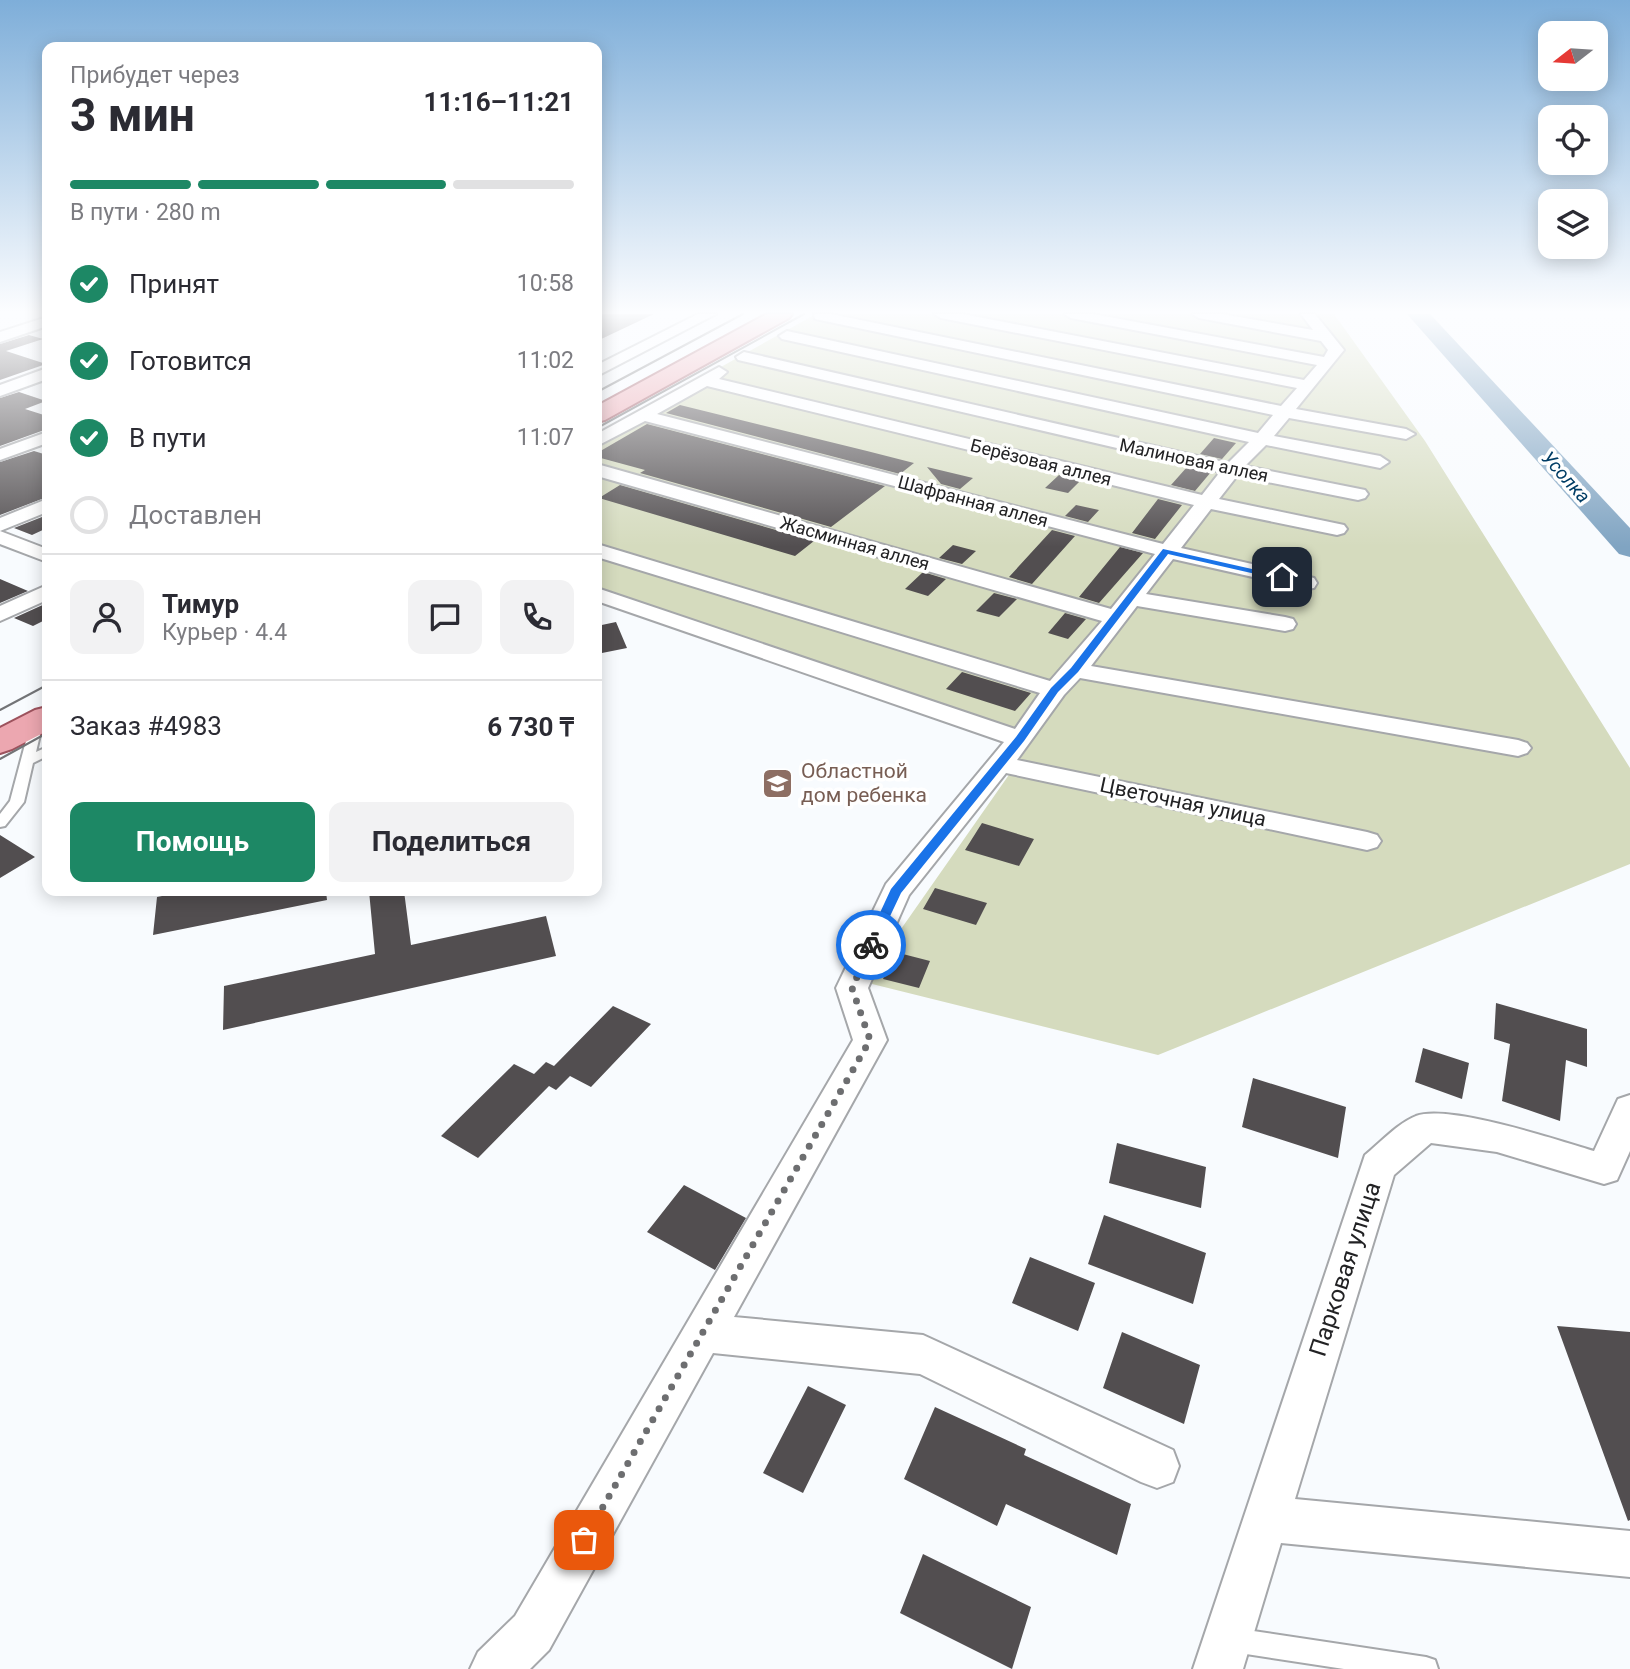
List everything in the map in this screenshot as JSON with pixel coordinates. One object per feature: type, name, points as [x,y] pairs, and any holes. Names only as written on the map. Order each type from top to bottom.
[{"type":"main road","points":[[602,402],[621,392]]},
{"type":"main road","points":[[602,412],[639,392]]},
{"type":"main road","points":[[0,726],[42,722]]},
{"type":"main road","points":[[14,752],[42,725]]},
{"type":"street","points":[[602,438],[683,392]]},
{"type":"street","name":"Берёзовая аллея","points":[[753,392],[1206,502],[1337,529]]},
{"type":"street","name":"Малиновая аллея","points":[[896,392],[1232,469],[1358,494]]},
{"type":"street","points":[[1028,392],[1380,462]]},
{"type":"street","points":[[1187,392],[1406,434]]},
{"type":"street","points":[[495,1669],[532,1633],[870,1040],[852,988],[895,891],[1020,739],[1232,469],[1262,439],[1283,412],[1294,392]]},
{"type":"street","name":"Шафранная аллея","points":[[641,415],[1166,551],[1306,583]]},
{"type":"street","points":[[0,455],[42,439]]},
{"type":"street","name":"Жасминная аллея","points":[[602,471],[1122,608],[1285,624]]},
{"type":"street","points":[[0,525],[42,507]]},
{"type":"street","points":[[0,537],[42,554]]},
{"type":"street","points":[[602,551],[1065,680],[1518,748]]},
{"type":"street","points":[[0,614],[42,594]]},
{"type":"street","points":[[602,596],[1020,739]]},
{"type":"street","name":"Цветочная улица","points":[[999,764],[1367,841]]},
{"type":"street","name":"Парковая улица","points":[[1223,1654],[1378,1166],[1425,1128],[1497,1137],[1604,1169],[1630,1109]]},
{"type":"street","points":[[703,1333],[923,1355],[1157,1466]]},
{"type":"street","points":[[1266,1519],[1630,1555]]},
{"type":"lane","points":[[0,823],[17,802],[14,752]]},
{"type":"lane","points":[[1223,1654],[1426,1669]]},
{"type":"green space","points":[[676,392],[1390,392],[1425,441],[1630,768],[1630,864],[1158,1055],[864,982],[1034,739],[602,593],[602,433]]},
{"type":"building","points":[[19,392],[42,400],[42,403],[25,409],[42,414],[42,431],[0,446],[0,398]]},
{"type":"building","points":[[680,405],[914,463],[900,474],[666,413]]},
{"type":"building","points":[[647,424],[885,486],[831,527],[640,473],[645,470],[602,458],[602,450]]},
{"type":"building","points":[[1214,438],[1236,443],[1222,459],[1200,454]]},
{"type":"building","points":[[34,451],[42,453],[42,499],[0,515],[0,462]]},
{"type":"building","points":[[927,467],[973,478],[960,489],[941,484]]},
{"type":"building","points":[[1187,467],[1211,472],[1195,491],[1171,485]]},
{"type":"building","points":[[1059,475],[1081,480],[1068,493],[1045,488]]},
{"type":"building","points":[[620,485],[814,541],[795,556],[602,499],[602,496]]},
{"type":"building","points":[[1158,499],[1182,505],[1155,539],[1132,533]]},
{"type":"building","points":[[1076,505],[1099,510],[1088,522],[1065,516]]},
{"type":"building","points":[[42,517],[42,530],[32,535],[14,528]]},
{"type":"building","points":[[1052,530],[1075,536],[1032,584],[1009,577]]},
{"type":"building","points":[[953,545],[976,551],[962,564],[939,558]]},
{"type":"building","points":[[1120,547],[1143,553],[1099,603],[1079,597]]},
{"type":"building","points":[[923,572],[946,579],[928,596],[905,589]]},
{"type":"building","points":[[0,579],[28,591],[0,603]]},
{"type":"building","points":[[994,593],[1017,599],[999,617],[976,611]]},
{"type":"building","points":[[42,605],[42,622],[33,626],[14,618]]},
{"type":"building","points":[[1065,613],[1086,619],[1068,639],[1048,633]]},
{"type":"building","points":[[616,622],[627,648],[602,653],[602,625]]},
{"type":"building","points":[[962,672],[1031,693],[1015,711],[946,689]]},
{"type":"building","points":[[982,823],[1034,839],[1019,866],[965,850]]},
{"type":"building","points":[[0,835],[35,857],[0,878]]},
{"type":"building","points":[[935,888],[987,903],[976,925],[923,909]]},
{"type":"building","points":[[327,896],[327,900],[153,935],[157,897]]},
{"type":"building","points":[[369,896],[405,896],[411,945],[546,916],[556,956],[223,1030],[224,986],[375,954]]},
{"type":"building","points":[[895,952],[930,961],[919,988],[883,979]]},
{"type":"building","points":[[1496,1003],[1587,1029],[1587,1067],[1566,1060],[1560,1121],[1502,1101],[1510,1044],[1494,1039]]},
{"type":"building","points":[[613,1006],[651,1024],[591,1087],[570,1076],[556,1090],[549,1086],[478,1158],[441,1136],[514,1064],[534,1074],[546,1062],[554,1066]]},
{"type":"building","points":[[1423,1048],[1469,1063],[1462,1099],[1415,1082]]},
{"type":"building","points":[[1253,1078],[1346,1107],[1338,1158],[1242,1127]]},
{"type":"building","points":[[1117,1143],[1206,1167],[1201,1208],[1109,1183]]},
{"type":"building","points":[[684,1185],[746,1218],[715,1270],[647,1232]]},
{"type":"building","points":[[1104,1215],[1206,1253],[1193,1304],[1088,1264]]},
{"type":"building","points":[[1030,1257],[1095,1283],[1078,1331],[1012,1303]]},
{"type":"building","points":[[1557,1326],[1630,1332],[1628,1521]]},
{"type":"building","points":[[1122,1332],[1200,1365],[1184,1424],[1103,1388]]},
{"type":"building","points":[[808,1386],[846,1405],[803,1493],[763,1473]]},
{"type":"building","points":[[935,1407],[1026,1449],[1024,1455],[1131,1504],[1117,1555],[1006,1504],[997,1526],[904,1479]]},
{"type":"building","points":[[923,1554],[1031,1607],[1012,1669],[900,1613]]},
{"type":"waterway","name":"Усолка","points":[[1489,392],[1630,547]]},
{"type":"tram line","points":[[602,425],[663,392]]},
{"type":"tram line","points":[[0,710],[42,688]]},
{"type":"tram line","points":[[0,759],[42,736]]},
{"type":"way so far","points":[[584,1540],[870,1040],[852,988],[871,945]]},
{"type":"place","name":"Областной дом ребенка","points":[[778,783]]},
{"type":"route","points":[[871,945],[895,891],[1020,739],[1055,690],[1075,670],[1166,551],[1282,577]]}]
